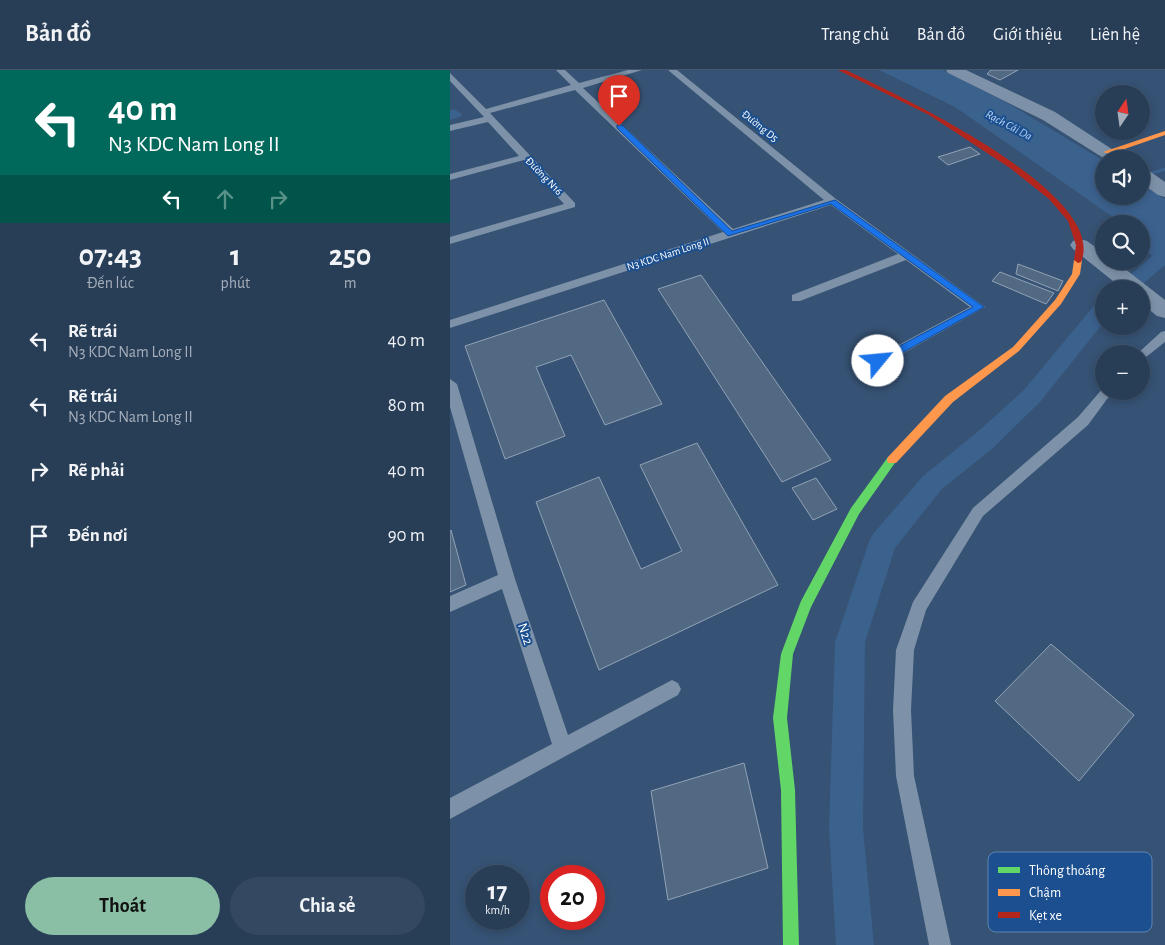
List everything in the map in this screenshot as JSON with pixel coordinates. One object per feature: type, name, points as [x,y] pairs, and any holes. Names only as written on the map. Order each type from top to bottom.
[{"type":"street","points":[[791,945],[788,790],[780,718],[787,654],[805,605],[855,511],[900,451],[948,399],[1016,349],[1058,302],[1076,274],[1080,244],[1072,221],[1052,197],[1013,166],[931,114],[841,70]]},
{"type":"street","points":[[954,70],[1049,116],[1105,150]]},
{"type":"street","points":[[1125,150],[1165,133]]},
{"type":"street","points":[[1150,180],[1165,191]]},
{"type":"street","points":[[1080,244],[1126,280]]},
{"type":"street","points":[[1150,299],[1165,311]]},
{"type":"lane","points":[[560,70],[731,234]]},
{"type":"lane","points":[[450,128],[577,86],[638,70]]},
{"type":"lane","name":"Đường D5","points":[[672,70],[832,201]]},
{"type":"lane","name":"Đường N16","points":[[450,76],[462,95],[486,115],[572,205],[450,241]]},
{"type":"lane","points":[[450,177],[525,157]]},
{"type":"lane","points":[[832,201],[979,307],[878,361]]},
{"type":"lane","name":"N3 KDC Nam Long II","points":[[450,324],[832,201]]},
{"type":"lane","points":[[796,298],[907,256]]},
{"type":"lane","points":[[1150,349],[1165,335]]},
{"type":"lane","name":"N22","points":[[450,384],[507,579],[563,748]]},
{"type":"lane","points":[[940,945],[906,776],[902,710],[905,650],[919,607],[978,512],[1083,421],[1099,400]]},
{"type":"lane","points":[[450,604],[507,579]]},
{"type":"lane","points":[[450,809],[672,689]]},
{"type":"water","name":"Rạch Cái Da","points":[[879,70],[943,70],[1011,105],[1095,156],[1095,204],[955,107]]},
{"type":"water","name":"Rạch Cái Da","points":[[1150,190],[1165,199],[1165,264],[1150,254],[1150,215],[1110,215],[1096,205],[1150,205]]},
{"type":"building","points":[[991,70],[1018,70],[1000,80],[987,74]]},
{"type":"building","points":[[970,147],[980,154],[948,165],[938,157]]},
{"type":"building","points":[[1018,264],[1063,281],[1058,291],[1016,274]]},
{"type":"building","points":[[1000,272],[1054,293],[1046,304],[992,281]]},
{"type":"building","points":[[701,275],[831,460],[782,482],[658,289]]},
{"type":"building","points":[[604,300],[662,404],[605,425],[571,355],[536,367],[565,436],[505,459],[465,346]]},
{"type":"building","points":[[697,443],[778,585],[599,670],[536,502],[599,477],[641,569],[682,551],[640,465]]},
{"type":"building","points":[[816,478],[837,509],[813,520],[792,488]]},
{"type":"building","points":[[450,531],[466,585],[450,592]]},
{"type":"building","points":[[1051,644],[1134,715],[1079,781],[995,701]]},
{"type":"building","points":[[744,763],[768,868],[668,900],[651,791]]},
{"type":"waterway","points":[[450,115],[454,114]]},
{"type":"waterway","points":[[1150,174],[1165,169]]},
{"type":"waterway","points":[[1135,280],[1165,255]]},
{"type":"waterway","points":[[855,945],[846,828],[850,642],[883,542],[932,483],[984,441],[1032,396],[1095,318]]},
{"type":"traffic: fast","points":[[791,945],[788,790],[780,718],[787,654],[805,605],[855,511],[892,460]]},
{"type":"traffic: slow","points":[[1113,150],[1165,133]]},
{"type":"traffic: slow","points":[[892,460],[949,399],[1016,349],[1058,302],[1076,274],[1078,260]]},
{"type":"traffic: jam","points":[[841,70],[931,114],[1013,166],[1052,197],[1072,221],[1080,245],[1078,260]]},
{"type":"route","points":[[619,126],[731,234],[832,201],[979,307],[878,361]]}]
